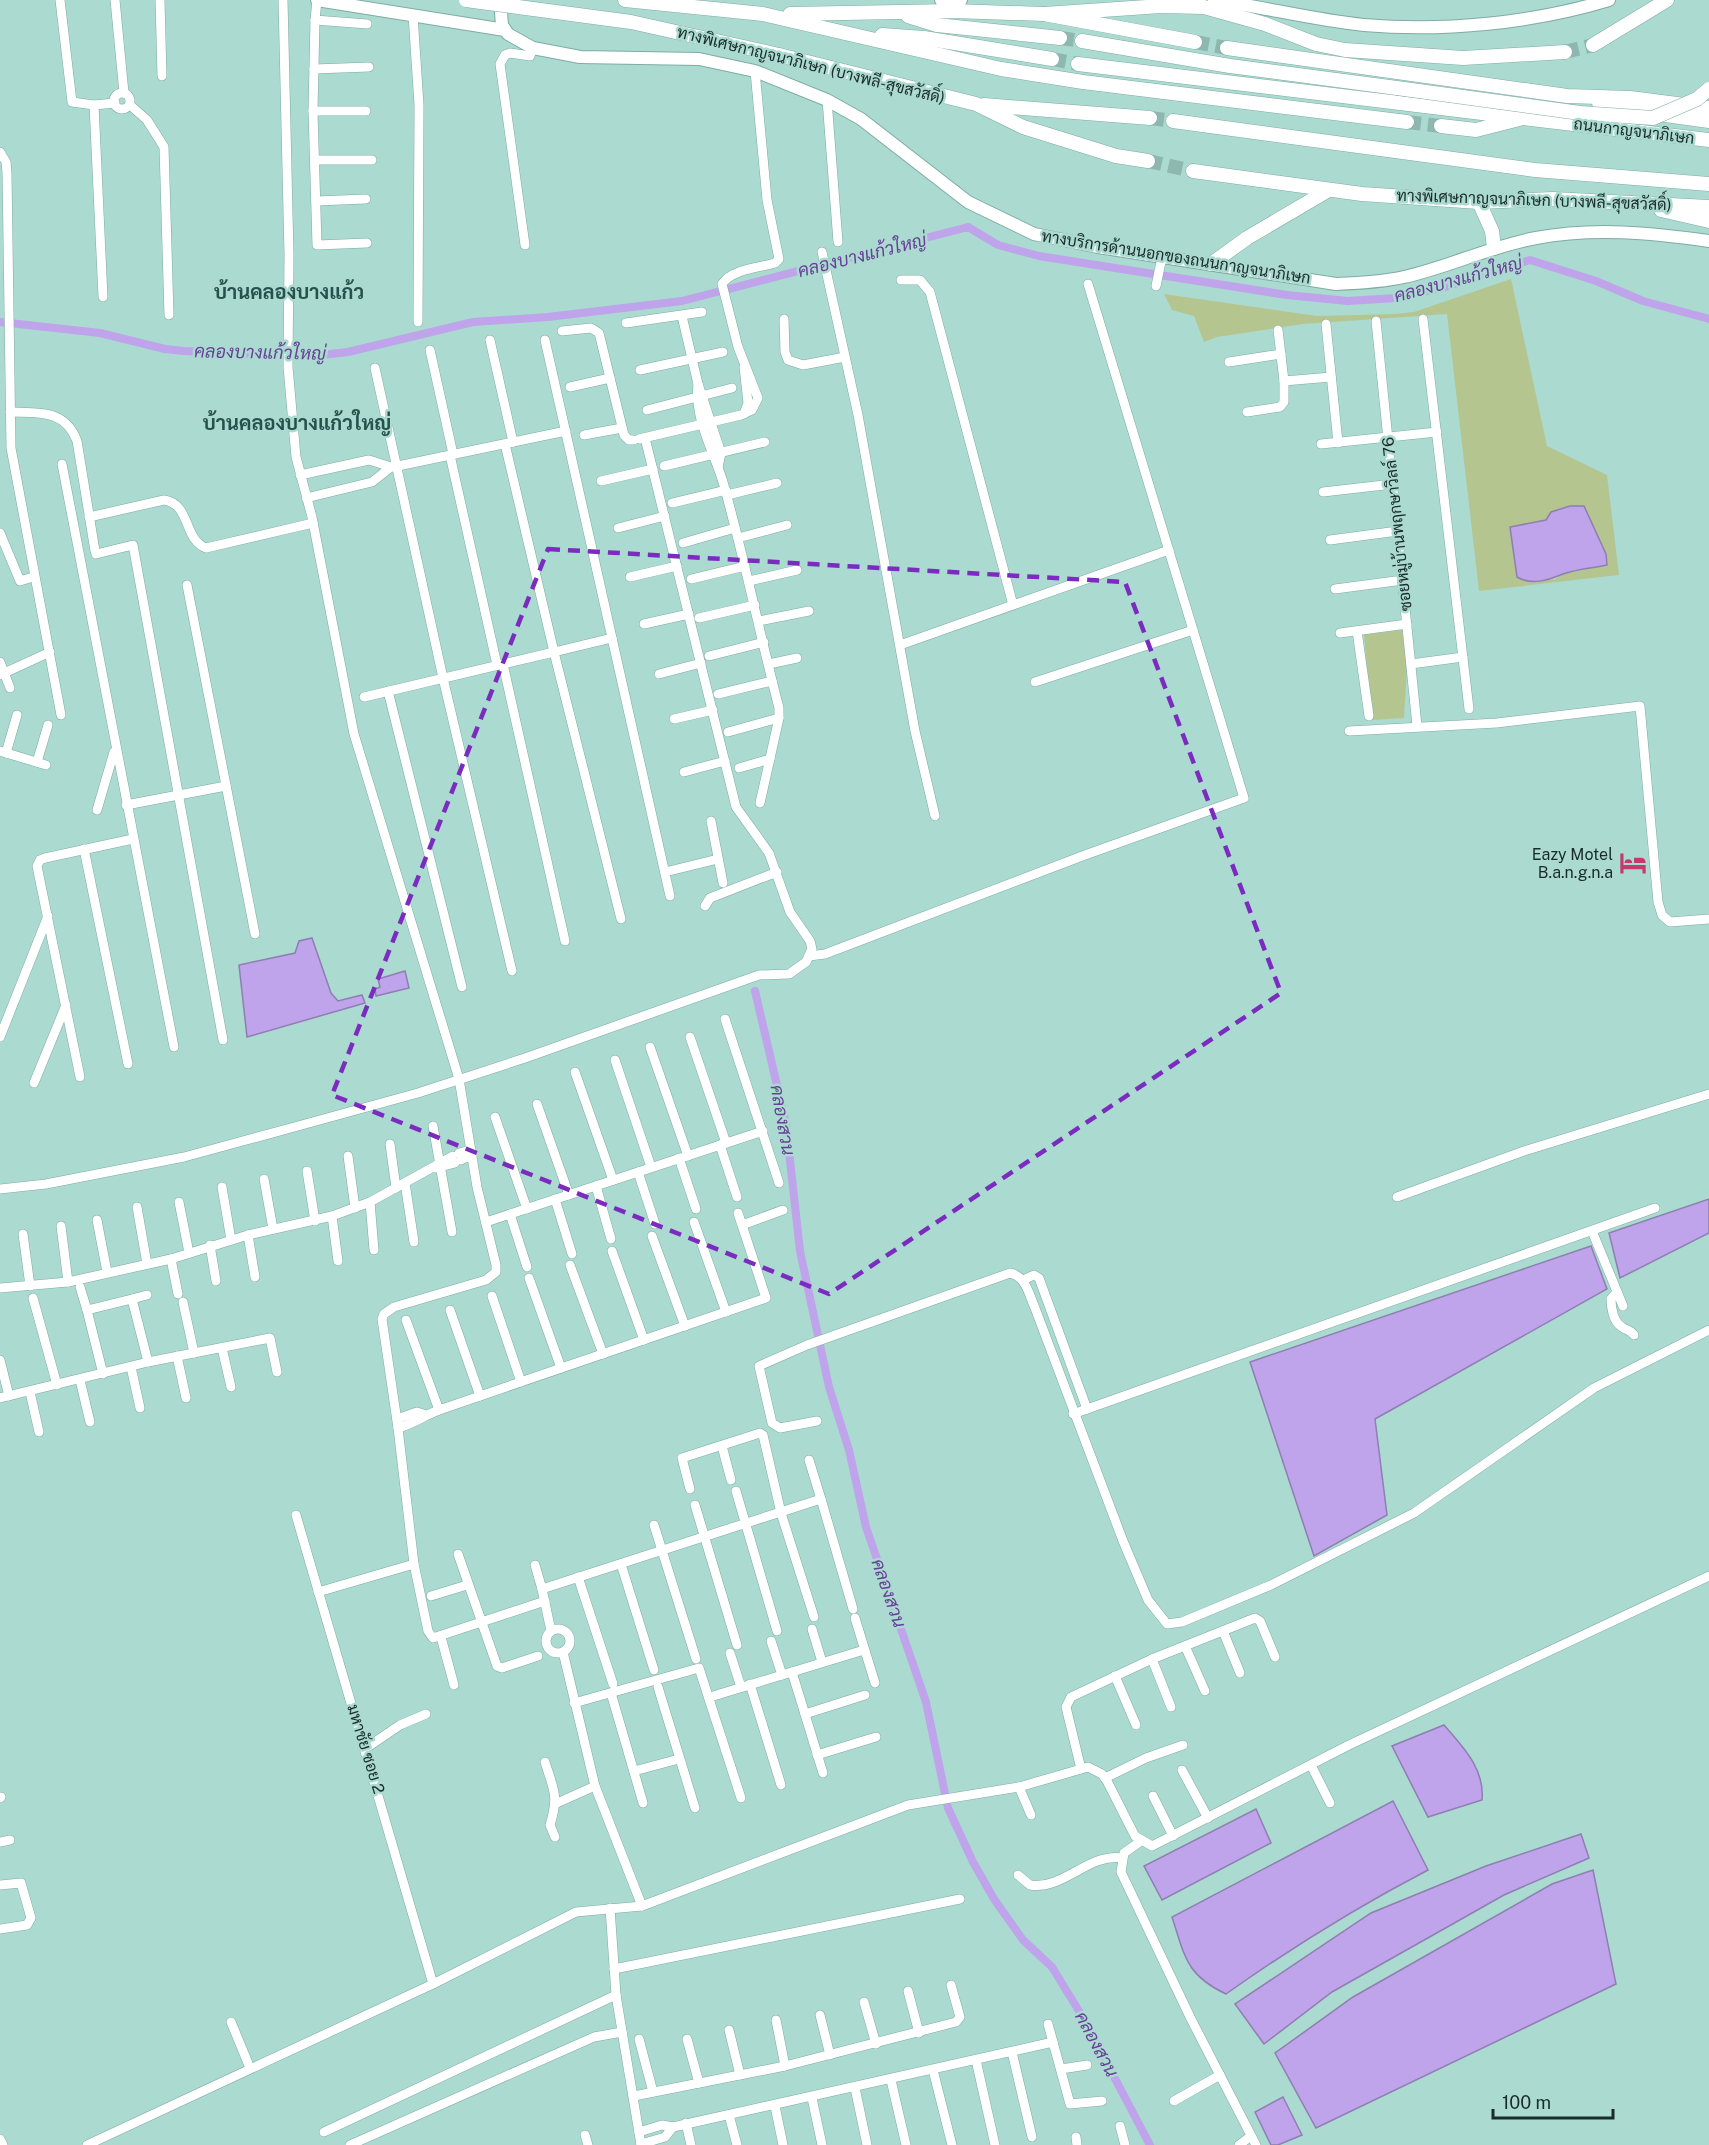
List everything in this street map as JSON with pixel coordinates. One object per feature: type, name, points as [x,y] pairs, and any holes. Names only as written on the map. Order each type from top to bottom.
[{"type":"highway","name":"ทางพิเศษกาญจนาภิเษก (บางพลี-สุขสวัสดิ์)","points":[[466,0],[631,22],[779,55],[976,104],[1023,127],[1116,156],[1149,161]]},
{"type":"highway","name":"ทางพิเศษกาญจนาภิเษก (บางพลี-สุขสวัสดิ์)","points":[[626,0],[764,14],[856,34],[930,55],[1083,82],[1407,122]]},
{"type":"highway","points":[[1593,45],[1666,0]]},
{"type":"highway","points":[[1044,14],[1161,6],[1204,7],[1265,24],[1316,44],[1346,50],[1463,58],[1565,52]]},
{"type":"highway","name":"ทางพิเศษกาญจนาภิเษก (บางพลี-สุขสวัสดิ์)","points":[[764,14],[953,11],[1044,14],[1195,42]]},
{"type":"highway","name":"ทางพิเศษกาญจนาภิเษก (บางพลี-สุขสวัสดิ์)","points":[[898,13],[937,25],[1060,38]]},
{"type":"highway","points":[[856,34],[924,38],[1052,59]]},
{"type":"highway","points":[[1082,41],[1309,77],[1580,113],[1653,118],[1697,99],[1709,89]]},
{"type":"highway","points":[[1227,48],[1567,96],[1630,98],[1703,113]]},
{"type":"highway","points":[[1078,64],[1523,118]]},
{"type":"highway","points":[[976,104],[1150,118]]},
{"type":"highway","points":[[1441,126],[1476,130],[1523,118]]},
{"type":"highway","name":"ถนนกาญจนาภิเษก","points":[[1523,118],[1709,140]]},
{"type":"highway","points":[[1173,121],[1535,170],[1709,184]]},
{"type":"highway","name":"ทางพิเศษกาญจนาภิเษก (บางพลี-สุขสวัสดิ์)","points":[[1193,171],[1327,191],[1479,202],[1553,199],[1703,206]]},
{"type":"highway","points":[[1211,264],[1247,238],[1327,191]]},
{"type":"highway","points":[[1479,202],[1492,231],[1494,248]]},
{"type":"highway","points":[[1624,203],[1709,221]]},
{"type":"main road","points":[[317,0],[505,30]]},
{"type":"main road","points":[[500,0],[501,25],[505,30]]},
{"type":"main road","points":[[941,0],[961,0]]},
{"type":"main road","points":[[1214,0],[1365,25],[1435,26],[1520,19],[1609,0]]},
{"type":"main road","name":"ทางบริการด้านนอกของถนนกาญจนาภิเษก","points":[[505,30],[517,42],[533,48],[580,57],[699,59],[755,71],[827,100],[861,119],[968,202],[994,217],[1034,234],[1336,284],[1375,282],[1405,277],[1494,248],[1536,238],[1585,232],[1631,231],[1709,241]]},
{"type":"street","points":[[60,0],[71,99],[77,105],[115,103],[122,109],[130,105]]},
{"type":"street","points":[[115,0],[124,93]]},
{"type":"street","points":[[160,0],[162,76]]},
{"type":"street","points":[[283,0],[289,255],[287,348],[291,428],[300,475],[313,523],[354,734],[459,1079],[496,1265],[492,1277],[394,1307],[384,1314],[383,1337],[398,1424],[414,1564],[428,1631],[433,1638],[545,1601]]},
{"type":"street","points":[[317,0],[313,111],[317,245],[367,243]]},
{"type":"street","points":[[414,15],[419,105],[418,322]]},
{"type":"street","points":[[315,20],[367,24]]},
{"type":"street","points":[[525,245],[500,64],[505,55],[510,53],[530,56],[533,48]]},
{"type":"street","points":[[314,69],[369,67]]},
{"type":"street","points":[[562,331],[591,328],[599,333],[626,439],[639,439],[753,410],[758,398],[744,365],[726,307],[722,284],[734,274],[775,263],[779,259],[766,200],[755,71]]},
{"type":"street","points":[[115,103],[117,95],[124,93],[130,97],[130,105],[147,120],[164,147],[169,315]]},
{"type":"street","points":[[827,100],[838,242]]},
{"type":"street","points":[[94,105],[103,297]]},
{"type":"street","points":[[313,111],[366,111]]},
{"type":"street","points":[[0,152],[6,162],[7,173],[11,448],[33,577],[61,715]]},
{"type":"street","points":[[315,160],[372,160]]},
{"type":"street","points":[[316,201],[366,199]]},
{"type":"street","points":[[823,254],[826,278],[845,357],[915,731],[935,816]]},
{"type":"street","points":[[1156,286],[1162,256]]},
{"type":"street","points":[[901,280],[920,280],[930,292],[1013,605]]},
{"type":"street","points":[[809,956],[825,954],[1085,855],[1244,798],[1088,284]]},
{"type":"street","points":[[626,323],[702,312]]},
{"type":"street","points":[[682,316],[701,397],[702,424],[716,454]]},
{"type":"street","points":[[784,319],[784,352],[788,360],[794,364],[845,357]]},
{"type":"street","points":[[1423,319],[1469,709]]},
{"type":"street","name":"ซอยหมู่บ้านพฤกษาวิลล์ 76","points":[[1376,321],[1417,726]]},
{"type":"street","points":[[1326,324],[1338,443]]},
{"type":"street","points":[[1247,412],[1280,407],[1284,402],[1278,330]]},
{"type":"street","points":[[490,340],[509,443],[554,652],[621,919]]},
{"type":"street","points":[[545,340],[670,896]]},
{"type":"street","points":[[430,350],[451,455],[565,941]]},
{"type":"street","points":[[640,370],[723,352]]},
{"type":"street","points":[[1229,362],[1281,354]]},
{"type":"street","points":[[375,369],[394,467],[442,678],[512,971]]},
{"type":"street","points":[[1284,381],[1331,377]]},
{"type":"street","points":[[570,387],[610,378]]},
{"type":"street","points":[[647,410],[732,388]]},
{"type":"street","points":[[701,397],[712,421],[718,467],[759,621],[779,718],[760,803]]},
{"type":"street","points":[[10,412],[57,415],[73,429],[96,554],[133,545],[176,795],[223,1040]]},
{"type":"street","points":[[584,435],[622,428]]},
{"type":"street","points":[[306,498],[372,482],[394,467],[566,431]]},
{"type":"street","points":[[1321,444],[1437,432]]},
{"type":"street","points":[[0,1189],[46,1184],[184,1157],[418,1093],[699,999],[759,975],[789,974],[806,962],[809,956],[810,941],[790,912],[769,853],[736,807],[653,470],[639,439]]},
{"type":"street","points":[[664,466],[765,442]]},
{"type":"street","points":[[300,475],[369,460],[394,467]]},
{"type":"street","points":[[62,464],[174,1047]]},
{"type":"street","points":[[601,481],[653,470]]},
{"type":"street","points":[[672,503],[777,483]]},
{"type":"street","points":[[1323,492],[1393,484]]},
{"type":"street","points":[[89,517],[164,500],[173,502],[183,512],[195,540],[206,548],[313,523]]},
{"type":"street","points":[[618,528],[665,516]]},
{"type":"street","points":[[738,538],[787,525]]},
{"type":"street","points":[[683,543],[735,528]]},
{"type":"street","points":[[1330,540],[1398,531]]},
{"type":"street","points":[[0,532],[20,581],[33,577]]},
{"type":"street","points":[[900,645],[1169,550]]},
{"type":"street","points":[[630,577],[677,566]]},
{"type":"street","points":[[691,579],[745,566]]},
{"type":"street","points":[[749,581],[797,570]]},
{"type":"street","points":[[1335,589],[1403,580]]},
{"type":"street","points":[[187,585],[255,934]]},
{"type":"street","points":[[699,618],[755,605]]},
{"type":"street","points":[[759,621],[809,611]]},
{"type":"street","points":[[644,624],[689,614]]},
{"type":"street","points":[[1340,633],[1407,624]]},
{"type":"street","points":[[1035,682],[1193,630]]},
{"type":"street","points":[[1357,631],[1369,716]]},
{"type":"street","points":[[364,696],[612,638]]},
{"type":"street","points":[[709,656],[764,642]]},
{"type":"street","points":[[2,674],[50,652]]},
{"type":"street","points":[[1411,664],[1463,657]]},
{"type":"street","points":[[768,664],[798,658]]},
{"type":"street","points":[[0,662],[2,674],[10,688]]},
{"type":"street","points":[[659,674],[701,663]]},
{"type":"street","points":[[718,694],[772,681]]},
{"type":"street","points":[[388,691],[462,987]]},
{"type":"street","points":[[1349,731],[1497,723],[1640,706],[1658,902],[1662,915],[1670,922],[1709,919]]},
{"type":"street","points":[[674,719],[712,710]]},
{"type":"street","points":[[17,715],[3,752],[42,764],[48,725]]},
{"type":"street","points":[[728,732],[779,718]]},
{"type":"street","points":[[97,810],[115,749]]},
{"type":"street","points":[[739,768],[770,759]]},
{"type":"street","points":[[684,772],[725,761]]},
{"type":"street","points":[[126,805],[226,786]]},
{"type":"street","points":[[711,821],[723,884]]},
{"type":"street","points":[[80,1077],[38,866],[40,860],[133,839]]},
{"type":"street","points":[[84,849],[128,1064]]},
{"type":"street","points":[[664,872],[718,859]]},
{"type":"street","points":[[705,906],[710,898],[777,872]]},
{"type":"street","points":[[0,1036],[48,916]]},
{"type":"street","points":[[34,1083],[66,1005]]},
{"type":"street","points":[[725,1019],[779,1182]]},
{"type":"street","points":[[690,1037],[737,1197]]},
{"type":"street","points":[[650,1047],[696,1209]]},
{"type":"street","points":[[615,1060],[651,1167]]},
{"type":"street","points":[[575,1072],[613,1180]]},
{"type":"street","points":[[1397,1197],[1524,1151],[1709,1094]]},
{"type":"street","points":[[537,1104],[569,1195]]},
{"type":"street","points":[[495,1117],[526,1209]]},
{"type":"street","points":[[433,1126],[437,1166],[452,1232]]},
{"type":"street","points":[[486,1222],[763,1131]]},
{"type":"street","points":[[390,1144],[396,1188]]},
{"type":"street","points":[[0,1288],[68,1282],[171,1259],[248,1235],[315,1221],[370,1202],[437,1166],[472,1152]]},
{"type":"street","points":[[348,1156],[355,1208]]},
{"type":"street","points":[[307,1171],[315,1221]]},
{"type":"street","points":[[638,1172],[655,1224]]},
{"type":"street","points":[[264,1179],[273,1229]]},
{"type":"street","points":[[405,1183],[414,1242]]},
{"type":"street","points":[[596,1186],[611,1239]]},
{"type":"street","points":[[222,1187],[231,1240]]},
{"type":"street","points":[[555,1199],[572,1254]]},
{"type":"street","points":[[179,1202],[189,1253]]},
{"type":"street","points":[[370,1202],[374,1250]]},
{"type":"street","points":[[137,1207],[147,1264]]},
{"type":"street","points":[[1073,1414],[1655,1208]]},
{"type":"street","points":[[742,1225],[783,1210]]},
{"type":"street","points":[[398,1424],[420,1422],[426,1415],[439,1410],[767,1297],[738,1213]]},
{"type":"street","points":[[510,1214],[527,1267]]},
{"type":"street","points":[[332,1216],[338,1261]]},
{"type":"street","points":[[97,1220],[107,1272]]},
{"type":"street","points":[[694,1222],[726,1312]]},
{"type":"street","points":[[61,1226],[68,1282]]},
{"type":"street","points":[[1592,1231],[1623,1306]]},
{"type":"street","points":[[23,1234],[30,1286]]},
{"type":"street","points":[[248,1235],[255,1277]]},
{"type":"street","points":[[652,1236],[685,1326]]},
{"type":"street","points":[[210,1245],[216,1281]]},
{"type":"street","points":[[612,1251],[644,1340]]},
{"type":"street","points":[[171,1259],[194,1353]]},
{"type":"street","points":[[570,1265],[603,1354]]},
{"type":"street","points":[[817,1421],[780,1428],[772,1423],[759,1366],[821,1340],[1010,1273],[1018,1274],[1023,1280],[1073,1414],[1148,1600],[1167,1624],[1182,1622],[1270,1585],[1414,1513],[1594,1388],[1709,1330]]},
{"type":"street","points":[[1023,1280],[1034,1275],[1039,1278],[1087,1409]]},
{"type":"street","points":[[529,1278],[561,1368]]},
{"type":"street","points":[[80,1287],[103,1374]]},
{"type":"street","points":[[1617,1292],[1611,1299],[1615,1318],[1621,1327],[1631,1330],[1634,1335]]},
{"type":"street","points":[[87,1310],[147,1295]]},
{"type":"street","points":[[492,1296],[520,1382]]},
{"type":"street","points":[[33,1298],[57,1385]]},
{"type":"street","points":[[132,1299],[148,1362]]},
{"type":"street","points":[[450,1310],[480,1396]]},
{"type":"street","points":[[406,1320],[439,1410]]},
{"type":"street","points":[[0,1360],[5,1397],[148,1362],[270,1338],[277,1371]]},
{"type":"street","points":[[222,1348],[231,1387]]},
{"type":"street","points":[[177,1356],[186,1398]]},
{"type":"street","points":[[131,1367],[140,1408]]},
{"type":"street","points":[[80,1380],[90,1422]]},
{"type":"street","points":[[30,1392],[39,1432]]},
{"type":"street","points":[[690,1489],[682,1458],[760,1433],[764,1435],[781,1513],[814,1617]]},
{"type":"street","points":[[722,1446],[731,1480]]},
{"type":"street","points":[[809,1460],[875,1683]]},
{"type":"street","points":[[736,1491],[777,1631]]},
{"type":"street","points":[[542,1589],[747,1525],[821,1498]]},
{"type":"street","points":[[695,1505],[737,1645]]},
{"type":"street","name":"มหาชัย ซอย 2","points":[[296,1515],[366,1748],[433,1984]]},
{"type":"street","points":[[654,1525],[696,1659]]},
{"type":"street","points":[[458,1554],[480,1623],[499,1668],[538,1656]]},
{"type":"street","points":[[318,1592],[414,1564]]},
{"type":"street","points":[[621,1564],[654,1670]]},
{"type":"street","points":[[535,1565],[551,1631]]},
{"type":"street","points":[[87,2145],[250,2067],[433,1984],[567,1916],[585,1911],[642,1906],[832,1832],[930,1800],[1019,1787],[1081,1769],[1096,1770],[1105,1778],[1135,1836],[1152,1846],[1311,1764],[1709,1576]]},
{"type":"street","points":[[579,1577],[643,1803]]},
{"type":"street","points":[[431,1596],[467,1585]]},
{"type":"street","points":[[1081,1769],[1066,1703],[1071,1697],[1152,1659],[1258,1618],[1275,1657]]},
{"type":"street","points":[[560,1629],[568,1633],[571,1641],[563,1652],[556,1653],[549,1649],[547,1637],[551,1631],[560,1629]]},
{"type":"street","points":[[812,1629],[822,1662]]},
{"type":"street","points":[[1223,1631],[1240,1673]]},
{"type":"street","points":[[441,1637],[454,1684]]},
{"type":"street","points":[[771,1641],[805,1714],[823,1773]]},
{"type":"street","points":[[1185,1646],[1205,1691]]},
{"type":"street","points":[[710,1697],[864,1650]]},
{"type":"street","points":[[563,1652],[595,1786],[642,1906]]},
{"type":"street","points":[[730,1653],[746,1686],[781,1785]]},
{"type":"street","points":[[1152,1659],[1171,1707]]},
{"type":"street","points":[[574,1703],[612,1688],[699,1668],[741,1798]]},
{"type":"street","points":[[1114,1676],[1136,1725]]},
{"type":"street","points":[[658,1687],[695,1808]]},
{"type":"street","points":[[805,1714],[865,1695]]},
{"type":"street","points":[[366,1748],[400,1725],[426,1714]]},
{"type":"street","points":[[817,1755],[876,1737]]},
{"type":"street","points":[[1105,1778],[1146,1758],[1183,1745]]},
{"type":"street","points":[[634,1771],[679,1759]]},
{"type":"street","points":[[545,1762],[557,1803],[550,1825],[555,1836]]},
{"type":"street","points":[[1311,1764],[1330,1803]]},
{"type":"street","points":[[1182,1770],[1208,1818]]},
{"type":"street","points":[[557,1803],[595,1786]]},
{"type":"street","points":[[1019,1787],[1031,1815]]},
{"type":"street","points":[[1153,1796],[1173,1836]]},
{"type":"street","points":[[0,1842],[10,1840]]},
{"type":"street","points":[[1141,1841],[1124,1853],[1121,1872],[1256,2145]]},
{"type":"street","points":[[1018,1875],[1030,1885],[1051,1884],[1100,1860],[1122,1858]]},
{"type":"street","points":[[0,1885],[21,1883],[31,1918],[27,1924],[0,1929]]},
{"type":"street","points":[[614,1969],[960,1899]]},
{"type":"street","points":[[610,1908],[616,1995],[641,2144],[665,2137],[673,2127]]},
{"type":"street","points":[[634,2096],[785,2066],[919,2033],[960,2020],[951,1985]]},
{"type":"street","points":[[908,1991],[919,2033]]},
{"type":"street","points":[[324,2132],[616,1995]]},
{"type":"street","points":[[864,2002],[876,2044]]},
{"type":"street","points":[[820,2015],[830,2055]]},
{"type":"street","points":[[776,2020],[785,2066]]},
{"type":"street","points":[[231,2022],[250,2067]]},
{"type":"street","points":[[1048,2024],[1070,2104],[1102,2101]]},
{"type":"street","points":[[729,2030],[740,2075]]},
{"type":"street","points":[[350,2145],[594,2037],[622,2032]]},
{"type":"street","points":[[639,2038],[653,2092]]},
{"type":"street","points":[[687,2039],[699,2083]]},
{"type":"street","points":[[639,2132],[662,2125],[673,2127],[812,2098],[1053,2042]]},
{"type":"street","points":[[1012,2052],[1032,2137]]},
{"type":"street","points":[[976,2060],[994,2145]]},
{"type":"street","points":[[1061,2069],[1087,2065]]},
{"type":"street","points":[[933,2070],[952,2145]]},
{"type":"street","points":[[1174,2101],[1220,2075]]},
{"type":"street","points":[[891,2080],[906,2145]]},
{"type":"street","points":[[855,2088],[867,2145]]},
{"type":"street","points":[[812,2098],[822,2145]]},
{"type":"street","points":[[775,2106],[783,2145]]},
{"type":"street","points":[[729,2115],[737,2145]]},
{"type":"street","points":[[686,2123],[691,2145]]},
{"type":"street","points":[[1120,2126],[1125,2145]]},
{"type":"street","points":[[585,2135],[588,2145]]},
{"type":"street","points":[[1239,2145],[1251,2136]]},
{"type":"street","points":[[0,2139],[3,2145]]},
{"type":"highlighted area","points":[[548,549],[1125,582],[1281,993],[829,1294],[332,1095]]},
{"type":"green space","points":[[1511,279],[1547,446],[1607,475],[1619,575],[1479,591],[1447,314],[1303,324],[1217,337],[1204,342],[1194,316],[1172,310],[1164,294],[1317,316],[1414,312]],"holes":[[[1570,506],[1607,565],[1563,574],[1554,580],[1510,527],[1546,520],[1551,512]]]},
{"type":"green space","points":[[1402,630],[1407,667],[1404,718],[1372,720],[1364,635]]},
{"type":"shaded area","points":[[1570,506],[1584,506],[1606,554],[1607,565],[1573,571],[1540,581],[1528,581],[1517,577],[1510,527],[1546,520],[1551,512]]},
{"type":"shaded area","points":[[312,938],[331,993],[338,1001],[362,995],[365,1003],[247,1037],[239,965],[295,953],[299,941]]},
{"type":"shaded area","points":[[405,971],[409,988],[376,996],[375,989],[380,987],[378,979]]},
{"type":"shaded area","points":[[1709,1199],[1709,1233],[1620,1278],[1609,1233]]},
{"type":"shaded area","points":[[1591,1246],[1607,1289],[1375,1419],[1387,1515],[1314,1556],[1250,1362]]},
{"type":"shaded area","points":[[1444,1725],[1465,1750],[1476,1768],[1480,1778],[1482,1800],[1428,1817],[1392,1746]]},
{"type":"shaded area","points":[[1393,1801],[1428,1870],[1325,1929],[1226,1994],[1203,1980],[1195,1972],[1184,1954],[1172,1917]]},
{"type":"shaded area","points":[[1256,1809],[1271,1843],[1162,1900],[1144,1866]]},
{"type":"shaded area","points":[[1581,1834],[1589,1858],[1504,1895],[1332,1992],[1264,2044],[1235,2004],[1371,1913],[1486,1866]]},
{"type":"shaded area","points":[[1593,1870],[1616,1984],[1316,2128],[1275,2053],[1353,1997],[1552,1884]]},
{"type":"shaded area","points":[[1283,2097],[1302,2135],[1278,2145],[1271,2145],[1255,2112]]},
{"type":"waterway","name":"คลองบางแก้วใหญ่","points":[[0,322],[100,333],[165,349],[312,356],[348,352],[473,322],[548,317],[682,301],[968,227],[998,245],[1039,256],[1287,295],[1348,301],[1396,298],[1445,287],[1530,260],[1596,281],[1643,301],[1709,319]]},
{"type":"waterway","name":"คลองสวน","points":[[755,991],[786,1124],[800,1251],[829,1387],[849,1450],[866,1527],[926,1702],[948,1808],[973,1862],[994,1899],[1023,1940],[1052,1967],[1082,2016],[1150,2145]]},
{"type":"tunnel","points":[[1060,38],[1082,41]]},
{"type":"tunnel","points":[[1195,42],[1227,48]]},
{"type":"tunnel","points":[[1565,52],[1593,45]]},
{"type":"tunnel","points":[[1052,59],[1078,64]]},
{"type":"tunnel","points":[[1150,118],[1173,121]]},
{"type":"tunnel","points":[[1407,122],[1441,126]]},
{"type":"tunnel","points":[[1148,161],[1193,171]]},
{"type":"place","name":"Eazy Motel B.a.n.g.n.a","points":[[1633,863]]},
{"type":"district","name":"บ้านคลองบางแก้ว","points":[[289,292]]},
{"type":"district","name":"บ้านคลองบางแก้วใหญ่","points":[[297,423]]}]
